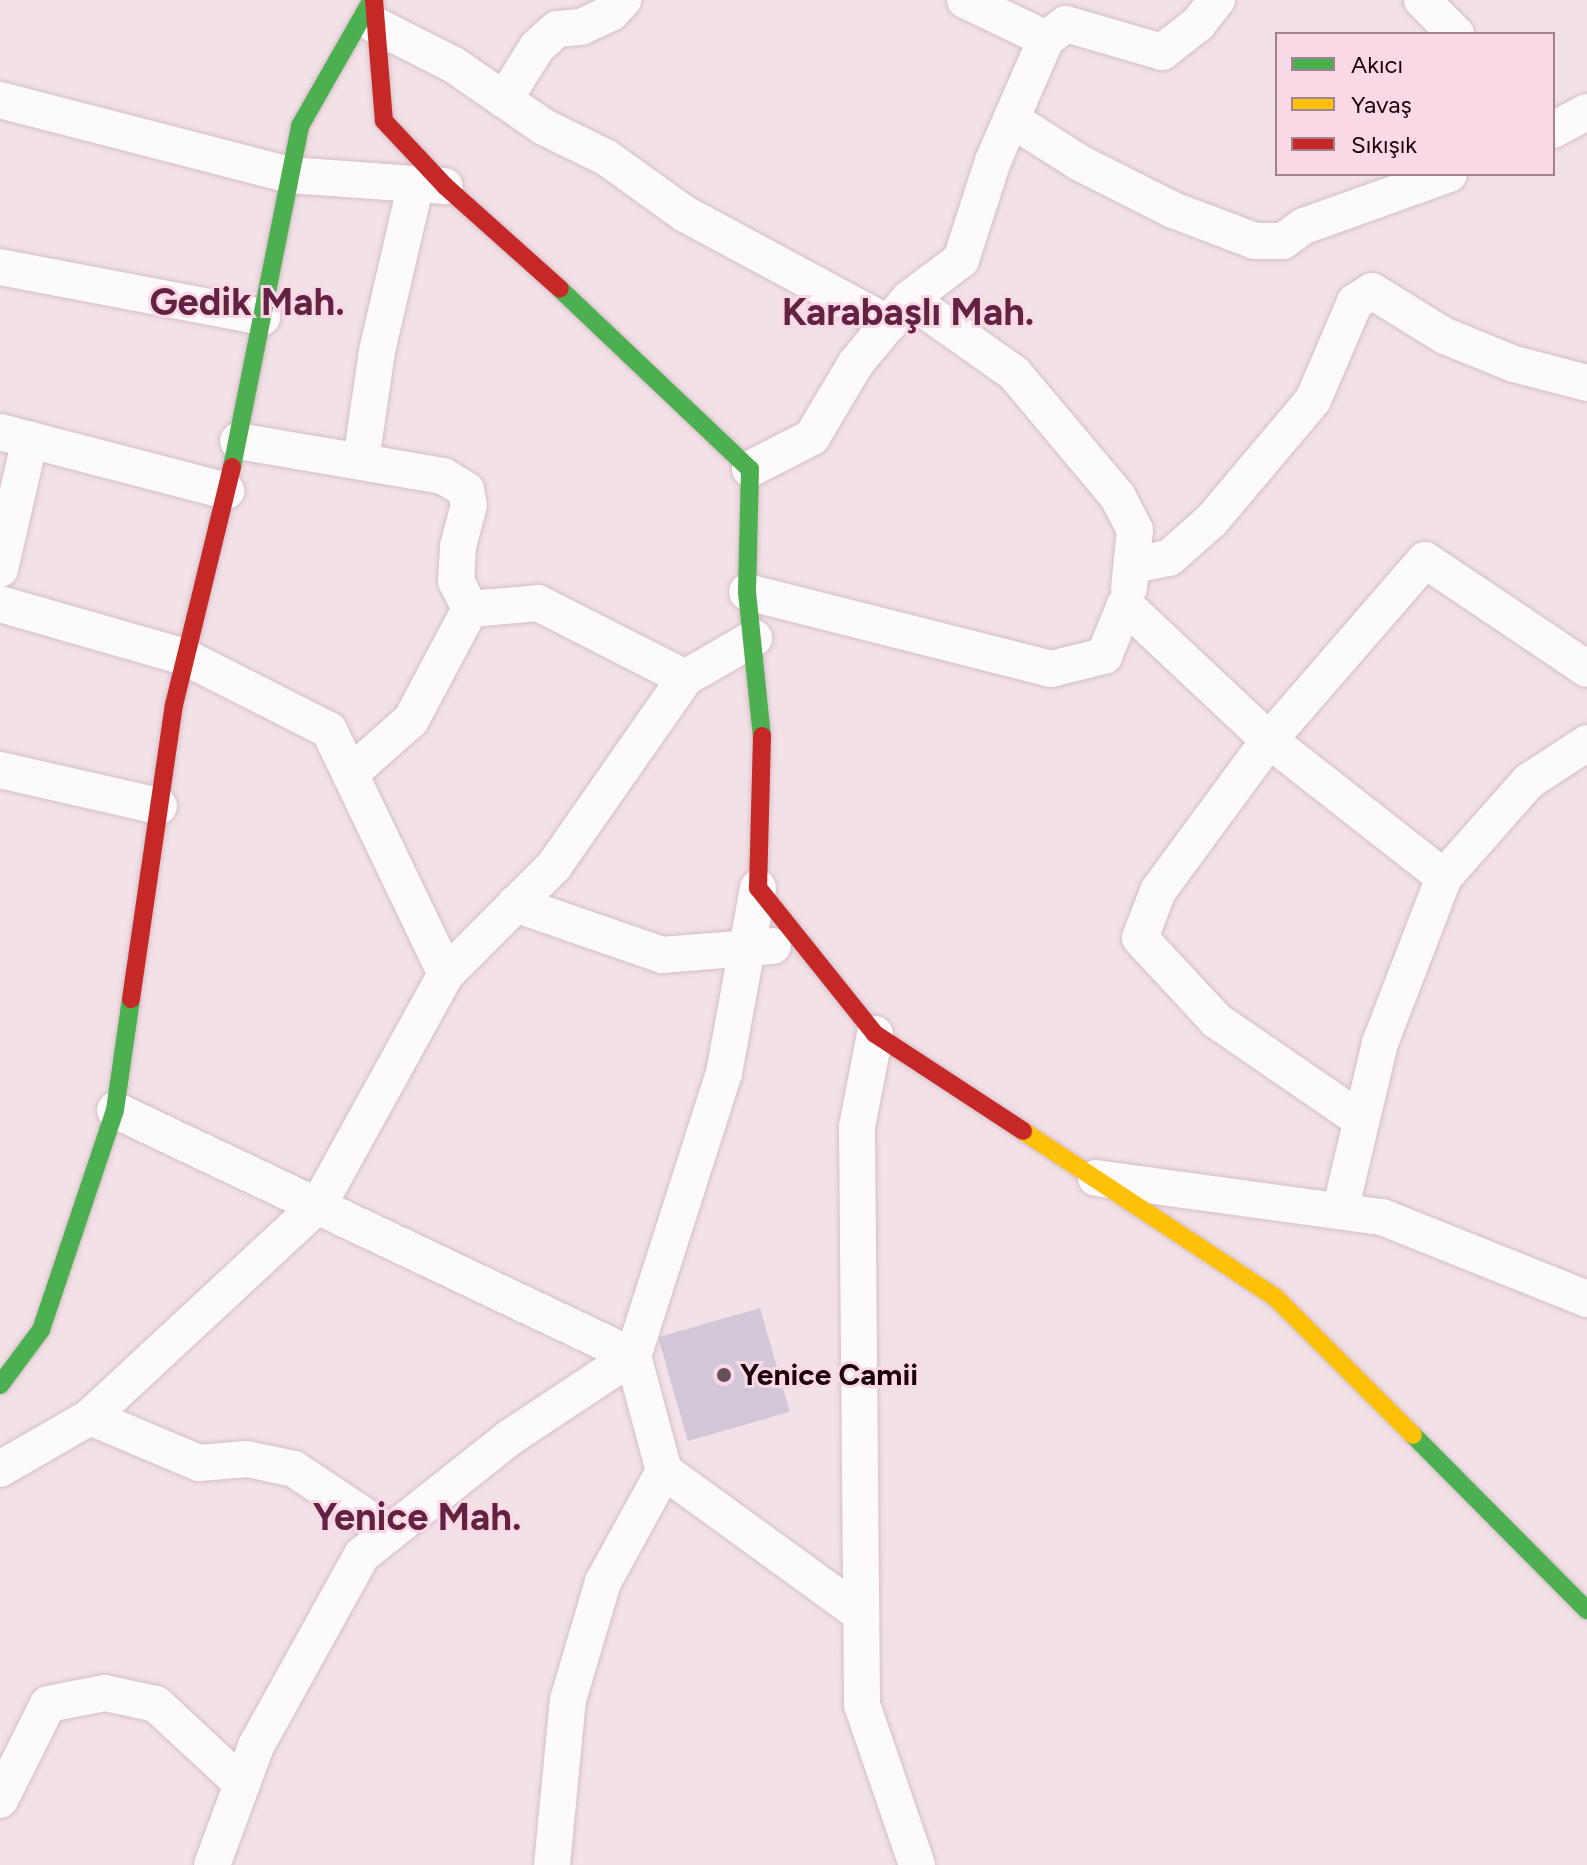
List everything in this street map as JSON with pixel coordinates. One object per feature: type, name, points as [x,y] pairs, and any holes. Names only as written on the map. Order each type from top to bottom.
[{"type":"street","points":[[504,100],[537,47],[557,29],[581,27],[611,13],[623,0]]},
{"type":"street","points":[[750,469],[812,437],[856,363],[899,312],[961,260],[1011,119],[1046,39],[1066,24],[1162,52],[1198,24],[1217,0]]},
{"type":"street","points":[[1422,0],[1454,32]]},
{"type":"street","points":[[988,5],[1046,39]]},
{"type":"street","points":[[374,8],[544,127],[607,158],[685,214],[899,312],[1014,373],[1118,497],[1135,530],[1135,565],[1125,605],[1104,656],[1051,669],[747,592]]},
{"type":"street","points":[[0,1385],[41,1330],[115,1110],[159,806],[185,657],[238,441],[300,126],[374,8]]},
{"type":"street","points":[[374,8],[384,121],[430,185],[646,366],[750,469],[747,592],[764,754],[758,888],[724,1073],[633,1356],[664,1471],[858,1612]]},
{"type":"street","points":[[0,100],[290,175],[430,185]]},
{"type":"street","points":[[1555,129],[1587,112]]},
{"type":"street","points":[[1011,119],[1080,163],[1173,210],[1255,241],[1283,241],[1304,226],[1443,176]]},
{"type":"street","points":[[361,460],[377,351],[430,185]]},
{"type":"street","points":[[0,267],[262,317]]},
{"type":"street","points":[[1135,565],[1169,558],[1212,520],[1313,400],[1355,302],[1372,291],[1445,336],[1514,364],[1587,383]]},
{"type":"street","points":[[0,569],[15,435],[226,491]]},
{"type":"street","points":[[238,441],[443,476],[466,490],[469,505],[456,581],[470,609]]},
{"type":"street","points":[[1361,1120],[1217,1021],[1140,938],[1158,891],[1269,740],[1425,560],[1587,669]]},
{"type":"street","points":[[470,609],[538,603],[685,678]]},
{"type":"street","points":[[0,604],[185,657],[329,730],[446,974]]},
{"type":"street","points":[[1125,605],[1269,740],[1444,877]]},
{"type":"street","points":[[350,774],[411,720],[470,609]]},
{"type":"street","points":[[0,1469],[90,1417],[319,1204],[446,974],[554,866],[685,678],[754,638]]},
{"type":"street","points":[[1340,1211],[1380,1043],[1444,877],[1529,781],[1587,743]]},
{"type":"street","points":[[0,770],[159,806]]},
{"type":"street","points":[[758,888],[875,1034],[1275,1297],[1587,1610]]},
{"type":"street","points":[[515,904],[662,955],[802,943]]},
{"type":"street","points":[[875,1034],[857,1127],[858,1612],[862,1705],[917,1865]]},
{"type":"street","points":[[115,1110],[319,1204],[633,1356]]},
{"type":"street","points":[[1095,1178],[1382,1217],[1581,1294]]},
{"type":"street","points":[[212,1865],[256,1746],[362,1555],[509,1438],[633,1356]]},
{"type":"street","points":[[90,1417],[199,1463],[247,1459],[294,1469],[390,1533]]},
{"type":"street","points":[[552,1865],[568,1700],[603,1582],[664,1471]]},
{"type":"street","points":[[0,1800],[48,1704],[105,1693],[156,1704],[242,1784]]},
{"type":"building","name":"Yenice Camii","points":[[760,1308],[790,1412],[688,1441],[658,1337]]},
{"type":"traffic: fast","points":[[232,467],[300,126],[372,0]]},
{"type":"traffic: fast","points":[[560,289],[750,469],[747,592],[762,736]]},
{"type":"traffic: fast","points":[[0,1385],[41,1330],[115,1110],[131,999]]},
{"type":"traffic: fast","points":[[1413,1435],[1587,1610]]},
{"type":"traffic: slow","points":[[1023,1131],[1275,1297],[1413,1435]]},
{"type":"traffic: jam","points":[[374,0],[384,121],[445,186],[560,289]]},
{"type":"traffic: jam","points":[[131,999],[174,705],[232,467]]},
{"type":"traffic: jam","points":[[762,736],[758,888],[875,1034],[1023,1131]]},
{"type":"place","name":"Yenice Camii","points":[[724,1375]]},
{"type":"district","name":"Gedik Mah.","points":[[247,303]]},
{"type":"district","name":"Karabaşlı Mah.","points":[[908,313]]},
{"type":"district","name":"Yenice Mah.","points":[[417,1518]]}]
